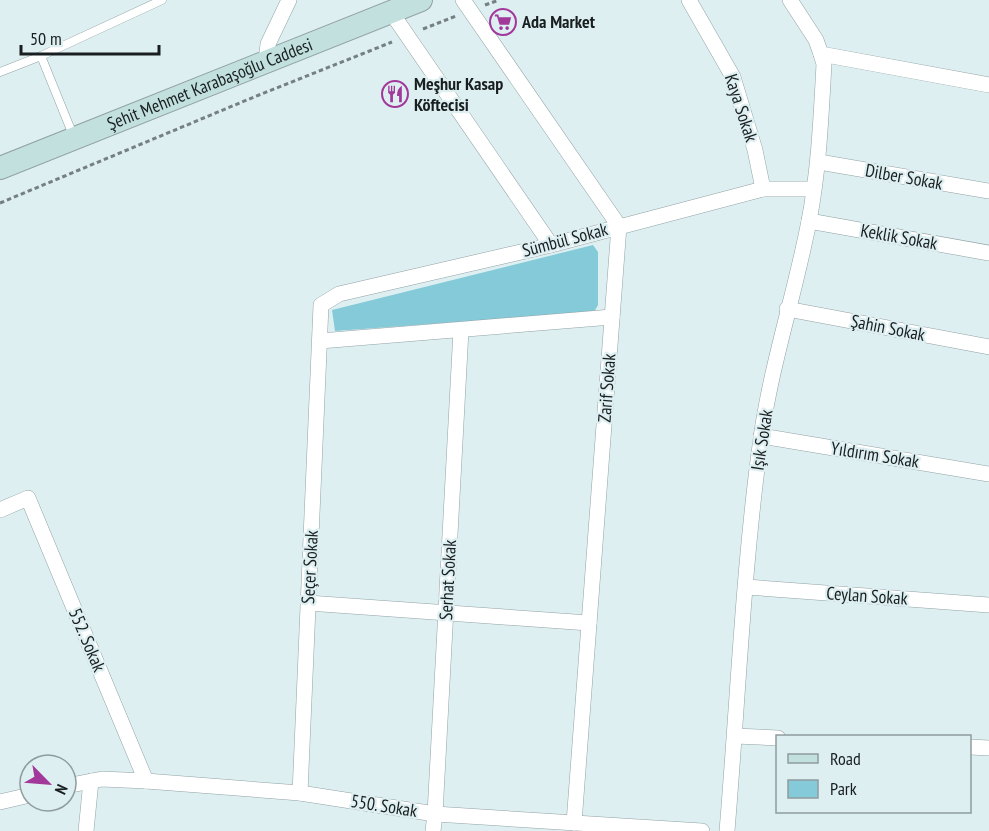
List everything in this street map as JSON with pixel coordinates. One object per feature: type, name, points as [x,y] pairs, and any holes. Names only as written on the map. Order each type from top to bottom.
[{"type":"main road","name":"Şehit Mehmet Karabaşoğlu Caddesi","points":[[0,168],[421,0]]},
{"type":"street","points":[[266,61],[267,44],[289,0]]},
{"type":"street","name":"Kaya Sokak","points":[[689,0],[733,76],[764,189]]},
{"type":"street","points":[[790,0],[816,40],[821,54],[989,85]]},
{"type":"street","points":[[467,5],[619,226]]},
{"type":"street","points":[[391,12],[551,245]]},
{"type":"street","name":"Işık Sokak","points":[[727,831],[749,532],[761,436],[809,221],[819,162],[824,64],[821,54]]},
{"type":"street","name":"Dilber Sokak","points":[[819,162],[989,191]]},
{"type":"street","name":"Sümbül Sokak","points":[[321,305],[339,294],[551,245],[764,189],[813,189]]},
{"type":"street","name":"Keklik Sokak","points":[[809,221],[989,253]]},
{"type":"street","name":"Zarif Sokak","points":[[574,823],[619,226]]},
{"type":"street","name":"Seçer Sokak","points":[[300,793],[321,305]]},
{"type":"street","name":"Şahin Sokak","points":[[788,309],[989,347]]},
{"type":"street","points":[[320,341],[612,317]]},
{"type":"street","name":"Serhat Sokak","points":[[433,831],[460,330]]},
{"type":"street","name":"Yıldırım Sokak","points":[[761,436],[989,474]]},
{"type":"street","name":"552. Sokak","points":[[0,510],[28,498],[146,781]]},
{"type":"street","name":"Ceylan Sokak","points":[[746,587],[989,605]]},
{"type":"street","points":[[308,603],[590,623]]},
{"type":"street","points":[[735,736],[776,738]]},
{"type":"street","points":[[971,747],[989,748]]},
{"type":"street","name":"550. Sokak","points":[[78,784],[102,779],[146,781],[300,793],[435,814],[574,823],[613,828],[702,831]]},
{"type":"street","points":[[86,831],[91,781]]},
{"type":"street","points":[[0,802],[18,798]]},
{"type":"lane","points":[[0,72],[41,56],[162,0]]},
{"type":"lane","points":[[41,56],[74,137]]},
{"type":"path","points":[[0,203],[408,35],[467,5],[499,0]]},
{"type":"green space","points":[[593,245],[598,252],[598,305],[594,312],[335,331],[332,310]]},
{"type":"place","name":"Ada Market","points":[[503,22]]},
{"type":"place","name":"Meşhur Kasap Köftecisi","points":[[395,94]]}]
